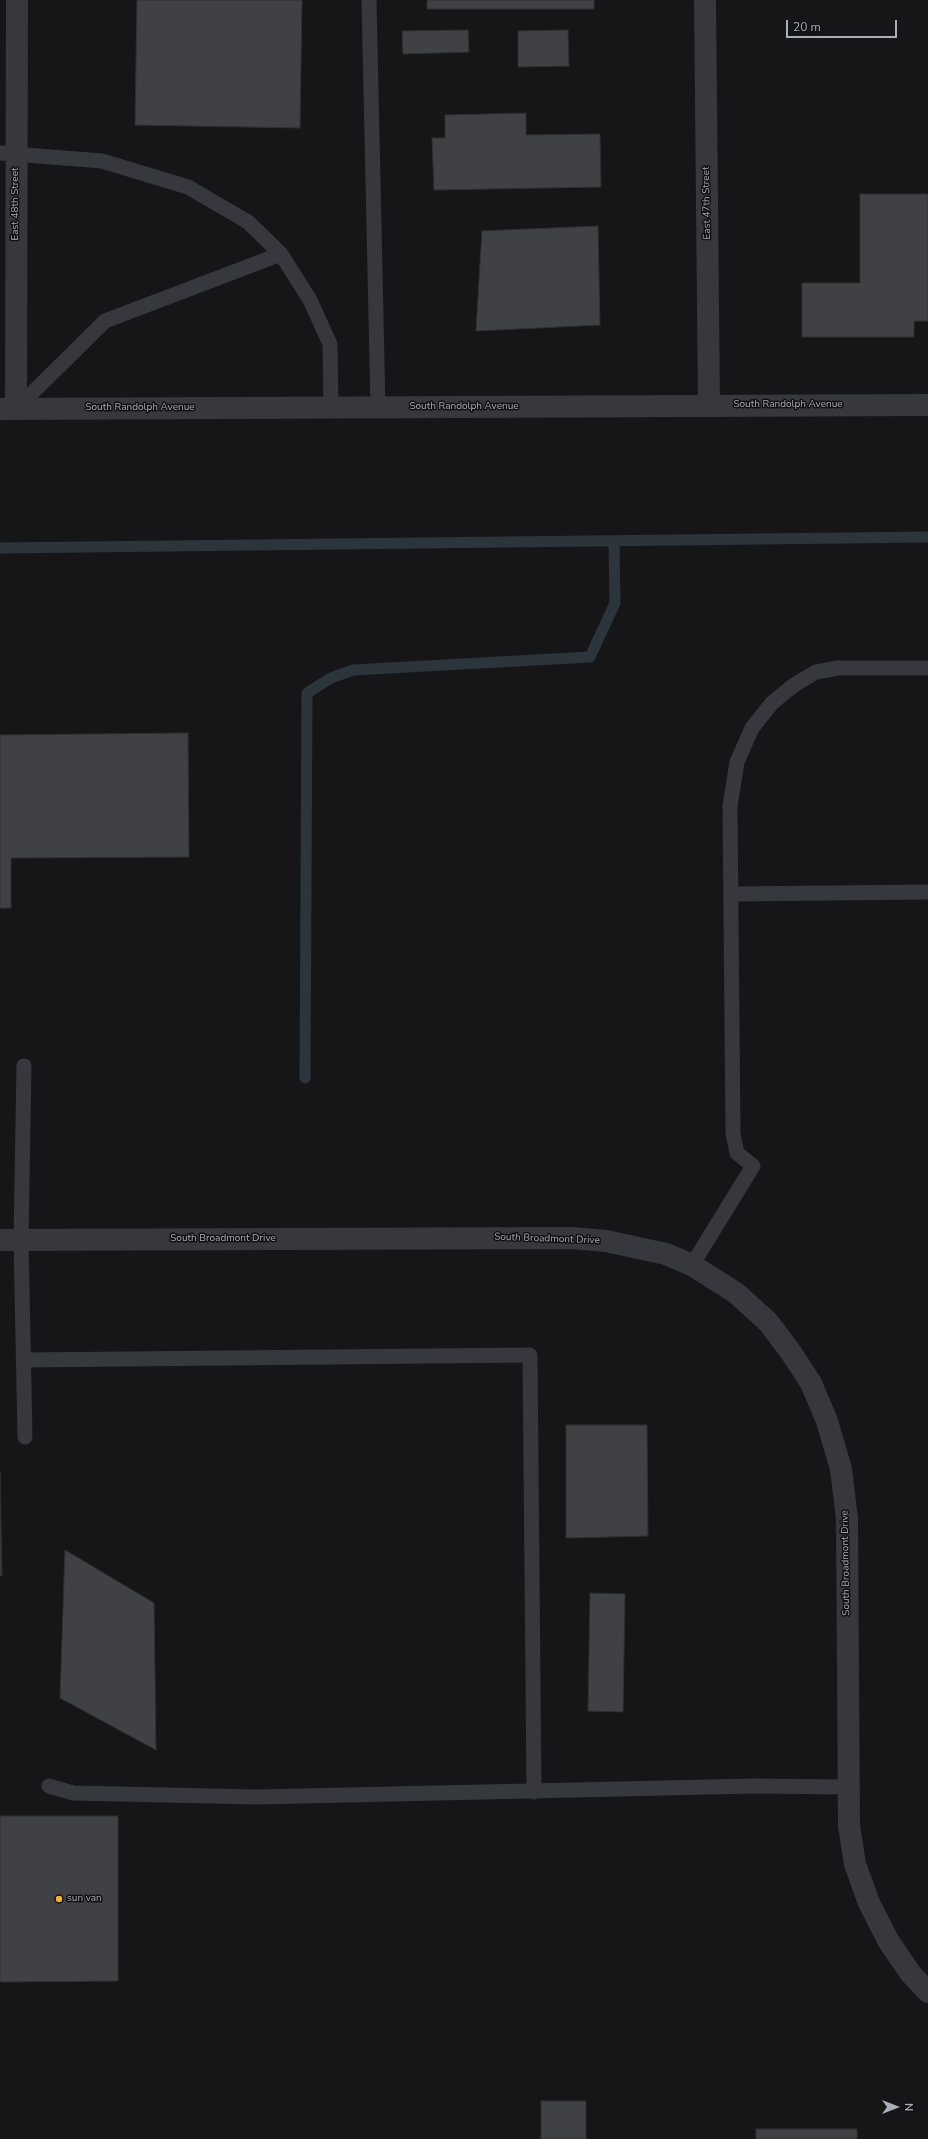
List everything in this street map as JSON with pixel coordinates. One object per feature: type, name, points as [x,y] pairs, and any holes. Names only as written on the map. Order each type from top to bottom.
[{"type":"street","name":"East 48th Street","points":[[8,409],[8,154],[17,0]]},
{"type":"street","name":"East 47th Street","points":[[705,0],[709,406]]},
{"type":"street","name":"South Randolph Avenue","points":[[8,409],[928,405]]},
{"type":"street","name":"South Broadmont Drive","points":[[10,1240],[571,1238],[606,1241],[666,1254],[692,1265],[736,1293],[768,1322],[790,1351],[810,1383],[827,1421],[841,1470],[847,1519],[847,1787],[849,1826],[855,1864],[870,1903],[889,1942],[911,1974],[928,1992]]},
{"type":"lane","points":[[369,0],[378,407]]},
{"type":"lane","points":[[8,154],[102,161],[188,187],[248,222],[281,254],[310,300],[330,344],[331,407]]},
{"type":"lane","points":[[8,409],[105,321],[281,254]]},
{"type":"lane","points":[[692,1265],[753,1166],[738,1153],[733,1134],[730,806],[737,762],[752,728],[772,703],[794,685],[816,672],[838,668],[928,668]]},
{"type":"lane","points":[[731,894],[928,892]]},
{"type":"lane","points":[[24,1066],[23,1185],[10,1240],[24,1360],[26,1437]]},
{"type":"lane","points":[[24,1360],[530,1355],[534,1792]]},
{"type":"lane","points":[[49,1786],[73,1793],[257,1797],[754,1786],[847,1787]]},
{"type":"building","points":[[137,0],[302,0],[300,128],[135,125]]},
{"type":"building","points":[[427,0],[594,0],[594,9],[427,9]]},
{"type":"building","points":[[468,30],[469,52],[403,54],[402,31]]},
{"type":"building","points":[[568,30],[569,66],[518,67],[518,31]]},
{"type":"building","points":[[526,113],[526,135],[600,134],[601,187],[434,190],[432,138],[445,138],[445,115]]},
{"type":"building","points":[[860,194],[928,194],[928,321],[914,321],[914,337],[802,337],[802,283],[860,283]]},
{"type":"building","points":[[598,226],[600,325],[476,331],[482,231]]},
{"type":"building","points":[[188,733],[189,857],[11,858],[11,908],[0,908],[0,735]]},
{"type":"building","points":[[566,1425],[647,1425],[648,1536],[566,1538]]},
{"type":"building","points":[[0,1472],[2,1575],[0,1576]]},
{"type":"building","points":[[65,1550],[154,1603],[156,1750],[60,1698]]},
{"type":"building","points":[[590,1593],[625,1594],[623,1712],[588,1711]]},
{"type":"building","name":"sun van","points":[[0,1816],[118,1816],[118,1981],[0,1982]]},
{"type":"building","points":[[541,2101],[586,2101],[586,2139],[541,2139]]},
{"type":"building","points":[[756,2129],[857,2129],[857,2139],[756,2139]]},
{"type":"waterway","points":[[0,548],[928,537]]},
{"type":"waterway","points":[[305,1078],[307,693],[331,678],[353,670],[590,657],[615,603],[614,541]]},
{"type":"place","name":"sun van","points":[[59,1899]]}]
